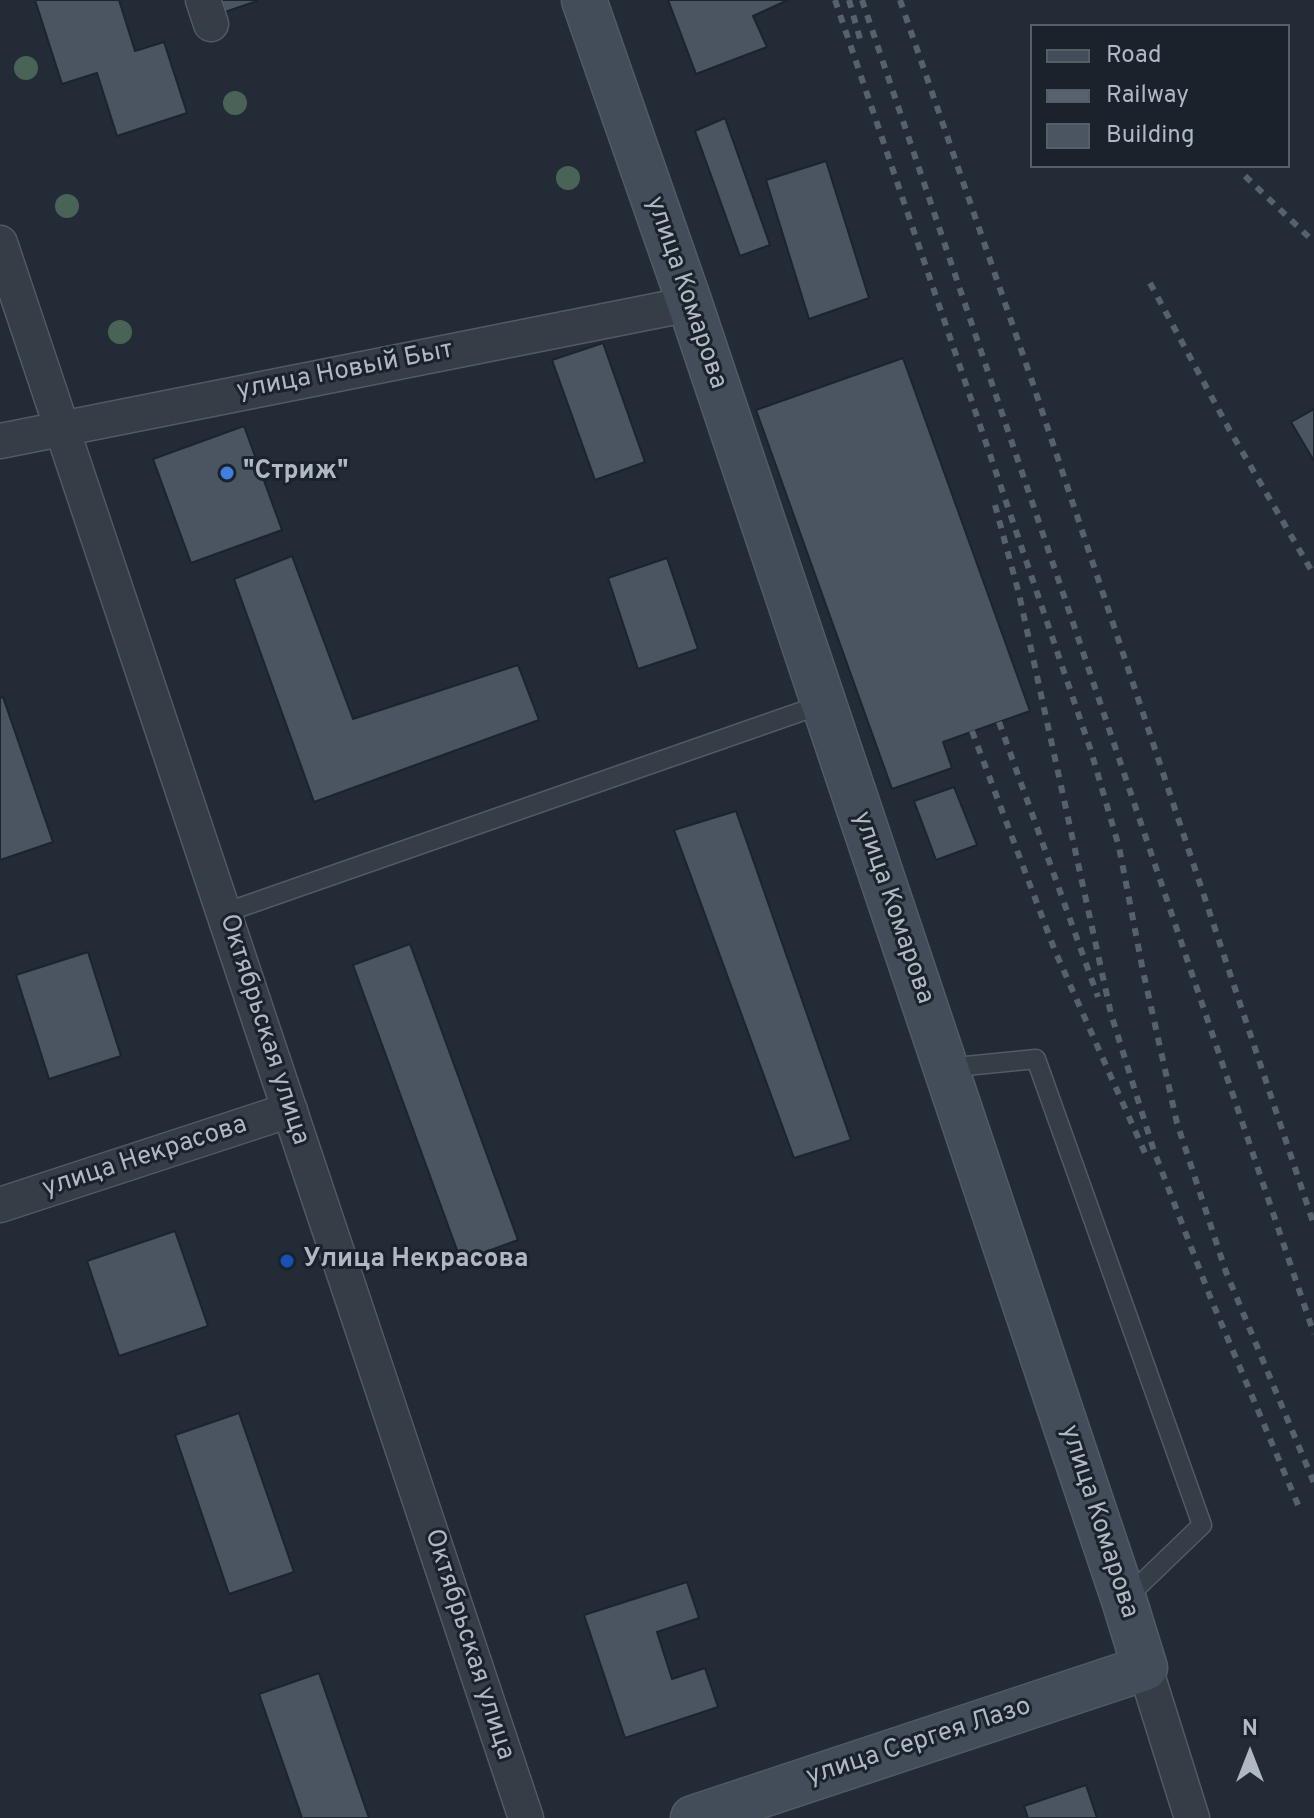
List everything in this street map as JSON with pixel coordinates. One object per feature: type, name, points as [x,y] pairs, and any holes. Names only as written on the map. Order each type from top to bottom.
[{"type":"main road","name":"улица Комарова","points":[[584,0],[690,304],[1145,1668]]},
{"type":"main road","name":"улица Сергея Лазо","points":[[693,1818],[1145,1668]]},
{"type":"street","name":"Октябрьская улица","points":[[0,243],[526,1818]]},
{"type":"street","name":"улица Новый Быт","points":[[0,441],[690,304]]},
{"type":"street","name":"улица Некрасова","points":[[0,1205],[290,1110]]},
{"type":"street","name":"улица Комарова","points":[[1145,1668],[1192,1818]]},
{"type":"lane","points":[[224,913],[823,704]]},
{"type":"lane","points":[[946,1068],[1036,1059],[1202,1525],[1124,1600]]},
{"type":"building","points":[[35,0],[119,0],[135,51],[164,42],[187,113],[117,136],[97,73],[62,84]]},
{"type":"building","points":[[218,0],[257,0],[257,1],[222,13]]},
{"type":"building","points":[[668,0],[788,0],[753,16],[767,47],[696,74]]},
{"type":"building","points":[[725,118],[770,245],[740,256],[695,131]]},
{"type":"building","points":[[826,161],[869,298],[809,319],[766,180]]},
{"type":"building","points":[[603,343],[645,462],[595,480],[552,360]]},
{"type":"building","points":[[903,358],[1030,711],[943,742],[952,768],[892,789],[756,410]]},
{"type":"building","points":[[1314,409],[1314,461],[1291,422]]},
{"type":"building","points":[[244,426],[282,530],[191,563],[153,459]]},
{"type":"building","points":[[292,556],[353,719],[518,665],[539,720],[314,802],[234,579]]},
{"type":"building","points":[[667,558],[698,649],[638,669],[608,578]]},
{"type":"building","points":[[3,697],[53,842],[0,860],[0,698]]},
{"type":"building","points":[[954,787],[977,845],[936,860],[914,801]]},
{"type":"building","points":[[736,811],[851,1140],[794,1158],[674,830]]},
{"type":"building","points":[[410,944],[518,1240],[461,1261],[353,965]]},
{"type":"building","points":[[88,952],[121,1056],[49,1079],[16,975]]},
{"type":"building","points":[[175,1231],[208,1326],[119,1356],[87,1261]]},
{"type":"building","points":[[239,1413],[294,1572],[229,1594],[175,1435]]},
{"type":"building","points":[[687,1582],[699,1618],[657,1632],[672,1679],[705,1668],[718,1707],[625,1738],[584,1615]]},
{"type":"building","points":[[319,1673],[369,1818],[302,1818],[259,1694]]},
{"type":"building","points":[[1086,1785],[1097,1818],[1028,1818],[1024,1806]]},
{"type":"railway","points":[[835,0],[1091,751],[1119,847],[1177,1123],[1226,1272],[1314,1483]]},
{"type":"railway","points":[[849,0],[862,46]]},
{"type":"railway","points":[[862,0],[1314,1334]]},
{"type":"railway","points":[[900,0],[1033,384],[1314,1225]]},
{"type":"railway","points":[[1245,176],[1314,242]]},
{"type":"railway","points":[[1150,283],[1229,429],[1314,575]]},
{"type":"railway","points":[[995,505],[1019,594],[1111,1014],[1154,1151],[1211,1299],[1301,1512]]},
{"type":"railway","points":[[999,722],[1098,997]]},
{"type":"railway","points":[[972,731],[1055,951],[1145,1153]]},
{"type":"place","name":"\"Стриж\"","points":[[227,473]]},
{"type":"place","name":"Улица Некрасова","points":[[287,1261]]}]
